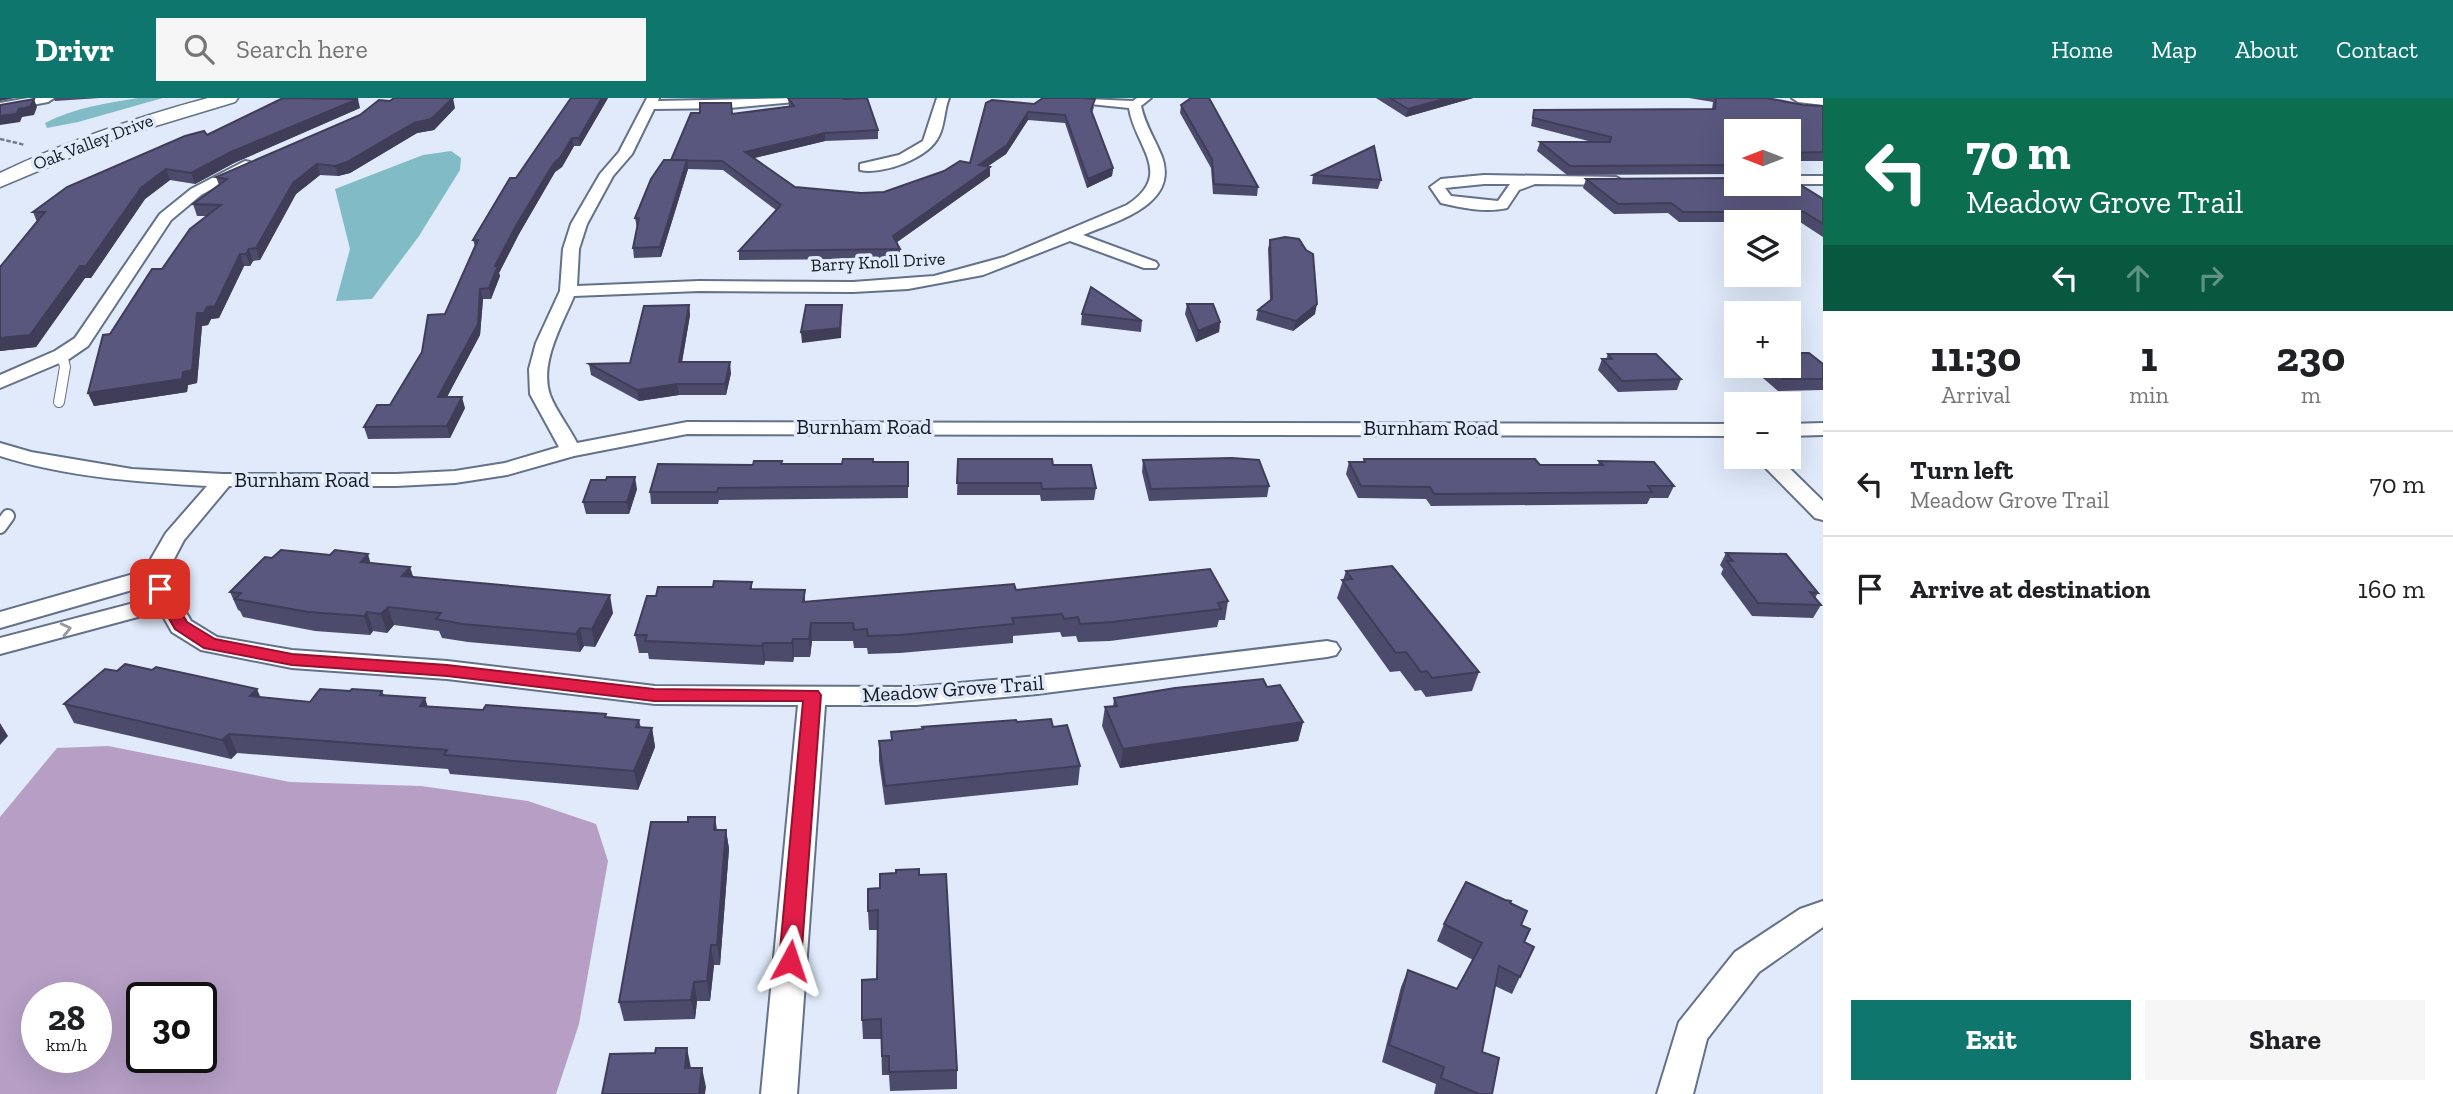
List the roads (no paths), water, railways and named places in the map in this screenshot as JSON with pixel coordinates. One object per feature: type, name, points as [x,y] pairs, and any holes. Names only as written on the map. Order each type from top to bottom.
[{"type":"street","points":[[0,107],[48,98]]},
{"type":"street","name":"Oak Valley Drive","points":[[0,181],[101,136],[157,117],[229,98]]},
{"type":"street","points":[[571,450],[540,394],[538,369],[545,343],[568,291],[571,249],[579,225],[607,174],[625,154],[652,102],[730,104],[795,98]]},
{"type":"street","points":[[865,167],[894,162],[921,150],[933,138],[943,98]]},
{"type":"street","points":[[1070,98],[1140,102]]},
{"type":"street","points":[[1798,98],[1823,101]]},
{"type":"street","name":"Barry Knoll Drive","points":[[568,291],[706,285],[850,286],[917,282],[970,273],[1070,236],[1135,206],[1153,190],[1159,174],[1155,157],[1136,115],[1140,102]]},
{"type":"street","points":[[0,382],[62,355],[82,342],[165,217],[196,192],[264,158]]},
{"type":"street","points":[[1801,180],[1823,180]]},
{"type":"street","points":[[1530,181],[1514,187],[1502,205],[1475,205],[1446,200],[1437,187],[1441,183],[1457,181],[1530,181],[1626,181]]},
{"type":"street","points":[[1070,236],[1150,265]]},
{"type":"street","name":"Burnham Road","points":[[0,449],[28,458],[132,475],[223,480],[396,480],[455,477],[507,469],[571,450],[687,428],[1724,430]]},
{"type":"street","points":[[1801,430],[1823,429]]},
{"type":"street","points":[[1778,469],[1823,513]]},
{"type":"street","points":[[0,620],[153,576],[174,538],[223,480]]},
{"type":"street","name":"Meadow Grove Trail","points":[[153,576],[181,626],[210,644],[292,659],[447,670],[654,695],[916,696],[1037,685],[1327,649]]},
{"type":"street","points":[[0,646],[166,602]]},
{"type":"street","points":[[779,1094],[812,695]]},
{"type":"street","points":[[1675,1094],[1690,1033],[1747,962],[1811,918],[1823,914]]},
{"type":"lane","points":[[59,402],[65,367],[62,355]]},
{"type":"lane","points":[[0,527],[8,516]]},
{"type":"water","points":[[138,98],[163,98],[78,122],[47,128],[45,123],[79,110]]},
{"type":"water","points":[[451,151],[461,158],[460,170],[419,236],[372,299],[336,301],[350,249],[335,189],[423,155]]}]
